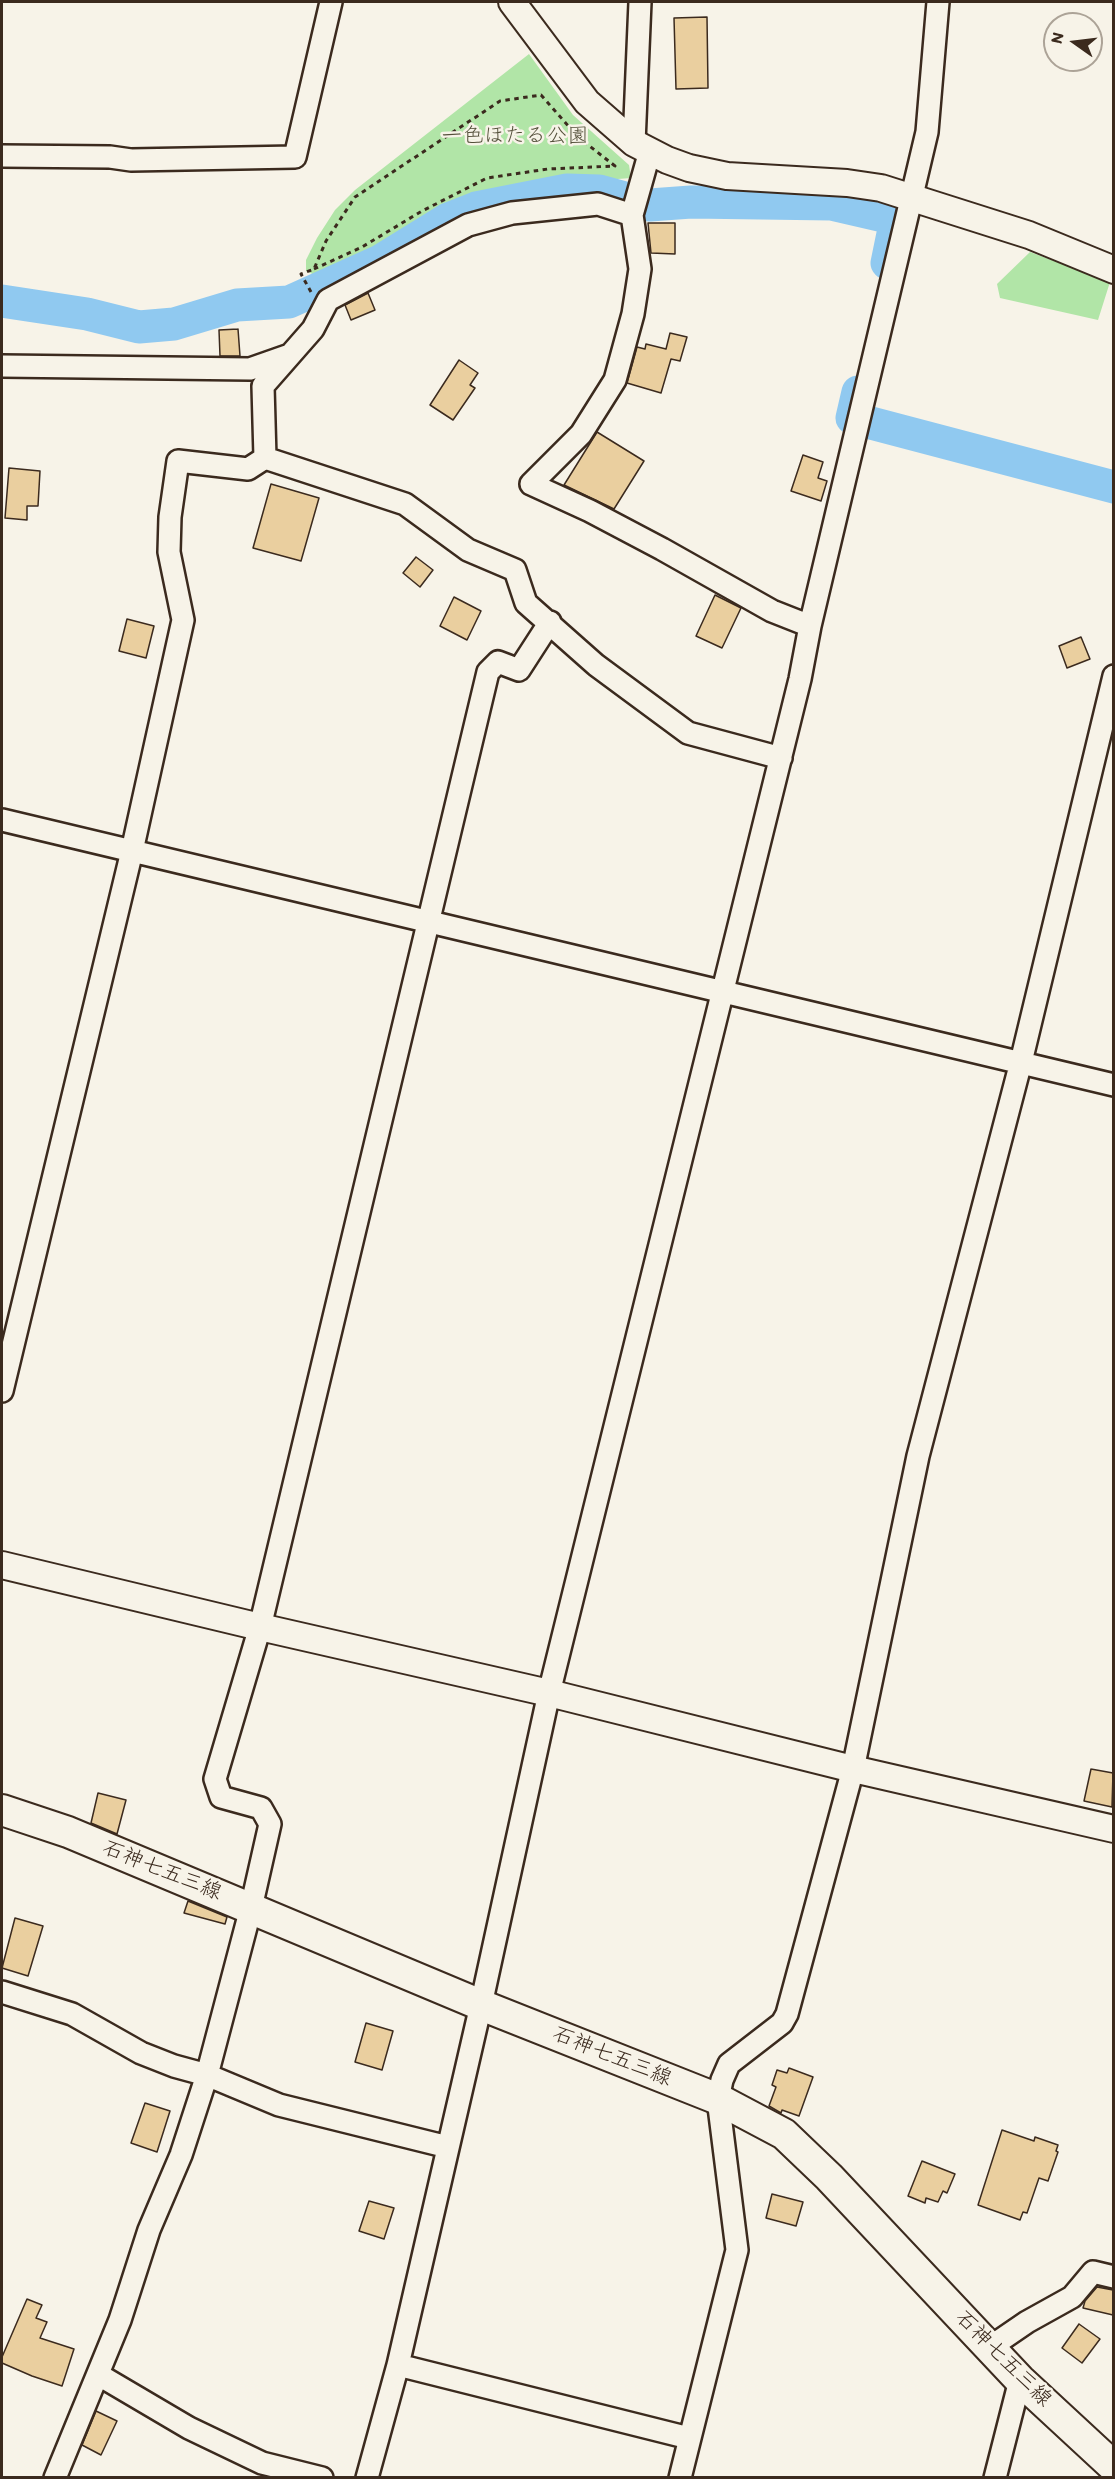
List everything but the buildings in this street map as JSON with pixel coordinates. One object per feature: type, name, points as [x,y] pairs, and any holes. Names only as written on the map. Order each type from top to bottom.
[{"type":"main road","name":"石神七五三線","points":[[2,1810],[68,1832],[481,2005],[718,2099],[784,2134],[829,2177],[1020,2380],[1113,2467]]},
{"type":"street","points":[[2,156],[110,157],[131,160],[295,158],[331,2]]},
{"type":"street","points":[[512,2],[587,102],[642,147],[689,168],[727,176],[847,183],[881,188],[1029,235],[1113,270]]},
{"type":"street","points":[[640,2],[642,147],[632,215],[640,269],[633,314],[615,381],[581,434],[531,484],[590,511],[662,549],[771,611],[810,626]]},
{"type":"street","points":[[367,2478],[398,2365],[481,2005],[549,1693],[800,680],[810,626],[927,132],[938,2]]},
{"type":"street","points":[[265,458],[263,386],[313,329],[328,300],[468,225],[512,213],[598,204],[632,215]]},
{"type":"street","points":[[2,366],[250,369],[288,356]]},
{"type":"street","points":[[265,458],[405,504],[468,550],[515,570],[526,603],[596,665],[687,733],[781,758]]},
{"type":"street","points":[[2,1391],[132,851],[183,620],[169,552],[170,517],[178,462],[248,469],[265,458]]},
{"type":"street","points":[[55,2478],[99,2375],[120,2320],[149,2230],[176,2169],[207,2075],[251,1908],[270,1824],[261,1808],[221,1797],[215,1779],[260,1627],[488,672],[498,662],[519,670],[550,622]]},
{"type":"street","points":[[680,2478],[737,2250],[718,2099],[722,2080],[729,2064],[782,2023],[787,2014],[852,1769],[918,1456],[1021,1062],[1113,676]]},
{"type":"street","points":[[2,820],[428,924],[1113,1085]]},
{"type":"street","points":[[2,1565],[549,1693],[852,1769],[1113,1828]]},
{"type":"street","points":[[2,1992],[72,2014],[141,2053],[174,2066],[207,2075],[279,2105],[448,2147]]},
{"type":"street","points":[[989,2348],[1027,2322],[1072,2297],[1092,2272],[1113,2277]]},
{"type":"street","points":[[398,2365],[689,2438]]},
{"type":"street","points":[[99,2375],[189,2428],[262,2463],[321,2478]]},
{"type":"street","points":[[995,2478],[1020,2380]]},
{"type":"path","points":[[313,329],[314,297],[301,274],[314,269],[362,247],[422,211],[486,178],[548,169],[615,166],[578,137],[541,95],[500,101],[355,196],[326,241],[314,269]]},
{"type":"green space","name":"一色ほたる公園","points":[[529,54],[573,115],[629,165],[631,178],[566,183],[459,207],[366,264],[319,277],[306,271],[306,260],[317,238],[335,210],[355,190]]},
{"type":"green space","points":[[1030,252],[1110,282],[1098,320],[1000,298],[997,284]]},
{"type":"waterway","points":[[2,301],[87,314],[139,327],[174,324],[237,305],[289,302],[380,261],[448,219],[476,208],[567,190],[599,191],[650,205],[691,202],[831,204],[896,219],[887,263]]},
{"type":"waterway","points":[[858,392],[852,418],[1114,487]]}]
